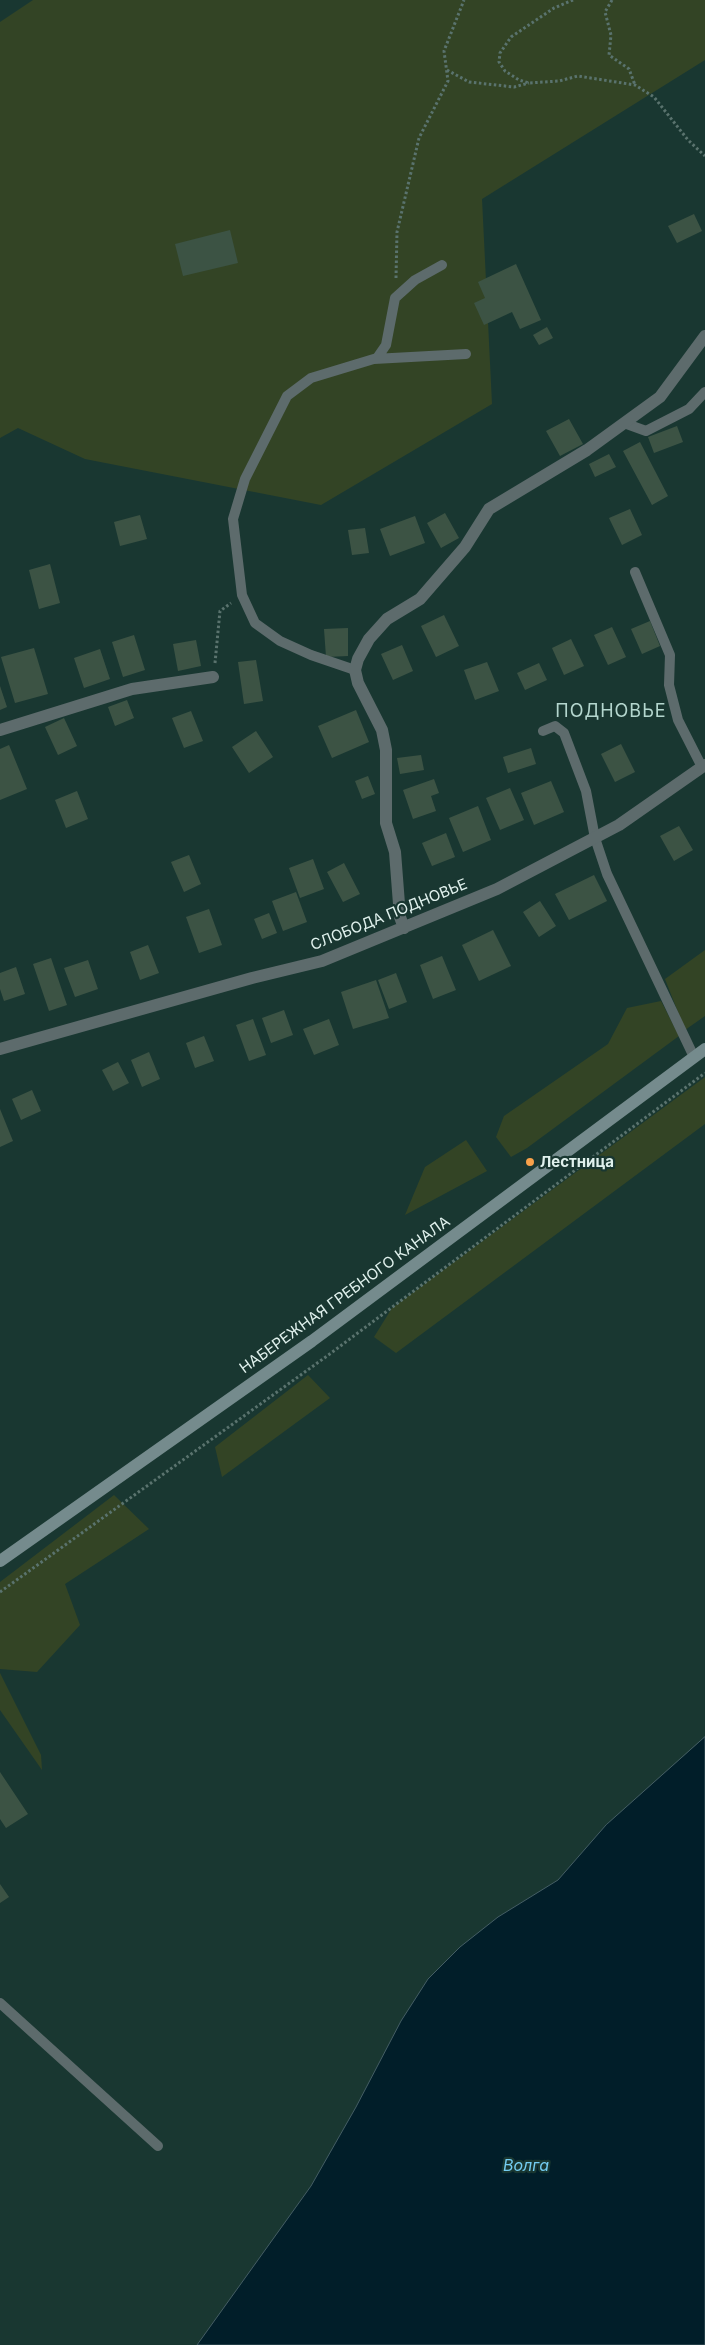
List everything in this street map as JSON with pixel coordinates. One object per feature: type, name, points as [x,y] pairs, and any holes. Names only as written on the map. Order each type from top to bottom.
[{"type":"street","points":[[404,928],[400,917],[395,852],[386,823],[386,750],[382,730],[358,683],[355,670],[358,659],[369,639],[387,619],[420,599],[465,547],[489,508],[587,450],[660,396],[705,336]]},
{"type":"street","points":[[0,730],[132,689],[213,678]]},
{"type":"street","name":"СЛОБОДА ПОДНОВЬЕ","points":[[0,1049],[252,978],[322,962],[497,889],[618,825],[704,766]]},
{"type":"street","name":"НАБЕРЕЖНАЯ ГРЕБНОГО КАНАЛА","points":[[0,1562],[312,1341],[705,1049]]},
{"type":"lane","points":[[374,359],[386,345],[395,298],[415,280],[442,265]]},
{"type":"lane","points":[[355,670],[311,655],[280,641],[255,623],[242,595],[233,518],[245,478],[287,396],[311,378],[374,359],[466,354]]},
{"type":"lane","points":[[624,423],[646,431],[689,409],[705,392]]},
{"type":"lane","points":[[635,572],[670,655],[669,685],[678,720],[704,766]]},
{"type":"lane","points":[[543,732],[555,726],[564,733],[586,791],[595,838],[608,874],[694,1058]]},
{"type":"lane","points":[[0,2003],[158,2146]]},
{"type":"path","points":[[395,298],[399,222],[419,138],[448,81],[444,52],[464,0]]},
{"type":"path","points":[[529,83],[519,80],[505,71],[500,62],[500,53],[511,37],[554,8],[573,0]]},
{"type":"path","points":[[612,0],[605,12],[611,35],[609,55],[629,69],[635,85]]},
{"type":"path","points":[[447,70],[469,82],[514,87],[529,83],[559,81],[578,76],[635,85],[654,98],[688,140],[705,156]]},
{"type":"path","points":[[213,678],[220,611],[242,595]]},
{"type":"path","points":[[0,1592],[327,1356],[705,1073]]},
{"type":"green space","points":[[33,0],[705,0],[705,60],[482,199],[492,404],[321,505],[85,459],[18,428],[0,438],[0,22]]},
{"type":"green space","points":[[705,950],[705,1016],[685,1030],[665,979]]},
{"type":"green space","points":[[661,1001],[679,1036],[527,1148],[511,1157],[496,1137],[504,1116],[608,1044],[627,1008]]},
{"type":"green space","points":[[705,1077],[705,1124],[396,1353],[374,1337],[392,1308]]},
{"type":"green space","points":[[466,1140],[487,1171],[405,1215],[425,1167]]},
{"type":"green space","points":[[308,1375],[330,1398],[222,1477],[215,1447]]},
{"type":"green space","points":[[114,1495],[149,1529],[65,1584],[80,1625],[37,1672],[0,1669],[0,1582]]},
{"type":"green space","points":[[0,1673],[41,1755],[42,1770],[0,1710]]},
{"type":"water","name":"Волга","points":[[705,1737],[705,2345],[197,2345],[311,2186],[356,2107],[401,2021],[428,1979],[460,1947],[498,1917],[558,1880],[606,1825]]},
{"type":"building","points":[[694,214],[702,231],[677,243],[668,226]]},
{"type":"building","points":[[230,230],[238,263],[183,276],[175,244]]},
{"type":"building","points":[[516,264],[541,320],[520,329],[512,312],[484,325],[474,303],[485,298],[478,282]]},
{"type":"building","points":[[547,327],[553,338],[539,345],[533,335]]},
{"type":"building","points":[[569,419],[583,444],[560,456],[546,431]]},
{"type":"building","points":[[677,426],[683,442],[654,453],[648,437]]},
{"type":"building","points":[[640,442],[668,496],[652,505],[623,451]]},
{"type":"building","points":[[609,454],[616,467],[595,477],[589,464]]},
{"type":"building","points":[[630,509],[642,535],[622,545],[609,518]]},
{"type":"building","points":[[445,513],[459,538],[441,548],[427,523]]},
{"type":"building","points":[[140,515],[147,539],[120,546],[114,522]]},
{"type":"building","points":[[415,516],[425,543],[390,556],[380,529]]},
{"type":"building","points":[[365,528],[369,553],[352,555],[348,530]]},
{"type":"building","points":[[50,564],[60,603],[39,609],[29,570]]},
{"type":"building","points":[[444,615],[459,646],[436,657],[421,626]]},
{"type":"building","points":[[650,621],[660,646],[642,654],[631,629]]},
{"type":"building","points":[[612,627],[626,657],[608,665],[594,635]]},
{"type":"building","points":[[348,628],[348,656],[326,657],[324,629]]},
{"type":"building","points":[[134,635],[145,670],[123,677],[112,642]]},
{"type":"building","points":[[571,639],[584,666],[564,675],[552,648]]},
{"type":"building","points":[[196,640],[201,666],[178,671],[173,644]]},
{"type":"building","points":[[402,645],[413,671],[393,680],[381,654]]},
{"type":"building","points":[[34,648],[48,694],[15,703],[1,657]]},
{"type":"building","points":[[100,649],[110,679],[84,688],[74,658]]},
{"type":"building","points":[[256,660],[263,701],[244,704],[238,662]]},
{"type":"building","points":[[487,662],[499,691],[475,700],[464,670]]},
{"type":"building","points":[[539,663],[547,680],[525,690],[517,673]]},
{"type":"building","points":[[0,686],[7,707],[0,710]]},
{"type":"building","points":[[127,700],[134,718],[115,726],[108,707]]},
{"type":"building","points":[[356,710],[369,742],[332,758],[318,726]]},
{"type":"building","points":[[191,711],[203,741],[184,748],[172,718]]},
{"type":"building","points":[[64,718],[77,746],[58,755],[45,727]]},
{"type":"building","points":[[256,731],[273,757],[249,773],[232,747]]},
{"type":"building","points":[[621,744],[635,772],[615,782],[601,754]]},
{"type":"building","points":[[9,745],[27,789],[0,800],[0,749]]},
{"type":"building","points":[[531,748],[536,764],[508,773],[503,757]]},
{"type":"building","points":[[421,755],[424,770],[400,774],[397,758]]},
{"type":"building","points":[[368,776],[375,794],[362,799],[355,781]]},
{"type":"building","points":[[434,779],[439,793],[431,796],[436,811],[413,819],[403,790]]},
{"type":"building","points":[[551,781],[564,812],[534,825],[521,793]]},
{"type":"building","points":[[510,788],[524,820],[500,830],[486,798]]},
{"type":"building","points":[[77,791],[88,819],[66,828],[55,800]]},
{"type":"building","points":[[478,806],[491,840],[463,852],[449,818]]},
{"type":"building","points":[[679,826],[693,850],[674,861],[660,836]]},
{"type":"building","points":[[446,833],[455,857],[432,866],[422,843]]},
{"type":"building","points":[[189,855],[201,884],[184,892],[171,862]]},
{"type":"building","points":[[313,859],[324,889],[300,898],[289,868]]},
{"type":"building","points":[[344,863],[360,894],[343,902],[327,872]]},
{"type":"building","points":[[594,875],[607,901],[569,920],[555,894]]},
{"type":"building","points":[[296,892],[307,922],[283,931],[272,901]]},
{"type":"building","points":[[540,901],[556,926],[539,937],[523,912]]},
{"type":"building","points":[[209,909],[222,945],[199,953],[186,917]]},
{"type":"building","points":[[269,913],[277,933],[262,939],[254,919]]},
{"type":"building","points":[[493,930],[511,966],[479,981],[462,945]]},
{"type":"building","points":[[148,945],[159,973],[140,980],[130,952]]},
{"type":"building","points":[[442,956],[456,990],[433,999],[420,965]]},
{"type":"building","points":[[51,958],[67,1005],[49,1011],[33,964]]},
{"type":"building","points":[[88,960],[98,989],[75,997],[64,968]]},
{"type":"building","points":[[16,967],[25,994],[4,1001],[0,989],[0,973]]},
{"type":"building","points":[[396,973],[407,1002],[389,1009],[378,980]]},
{"type":"building","points":[[376,980],[389,1018],[353,1029],[341,992]]},
{"type":"building","points":[[284,1010],[293,1035],[271,1043],[262,1018]]},
{"type":"building","points":[[253,1019],[266,1055],[249,1061],[236,1025]]},
{"type":"building","points":[[329,1019],[339,1045],[314,1055],[303,1029]]},
{"type":"building","points":[[204,1036],[214,1061],[195,1068],[186,1043]]},
{"type":"building","points":[[149,1052],[160,1079],[142,1087],[131,1060]]},
{"type":"building","points":[[118,1062],[129,1083],[113,1091],[102,1070]]},
{"type":"building","points":[[32,1090],[41,1111],[21,1120],[12,1099]]},
{"type":"building","points":[[0,1109],[13,1141],[0,1147]]},
{"type":"building","points":[[0,1772],[28,1814],[6,1828],[0,1819]]},
{"type":"building","points":[[0,1884],[9,1897],[0,1903]]},
{"type":"place","name":"Лестница","points":[[530,1162]]},
{"type":"district","name":"ПОДНОВЬЕ","points":[[611,712]]}]
